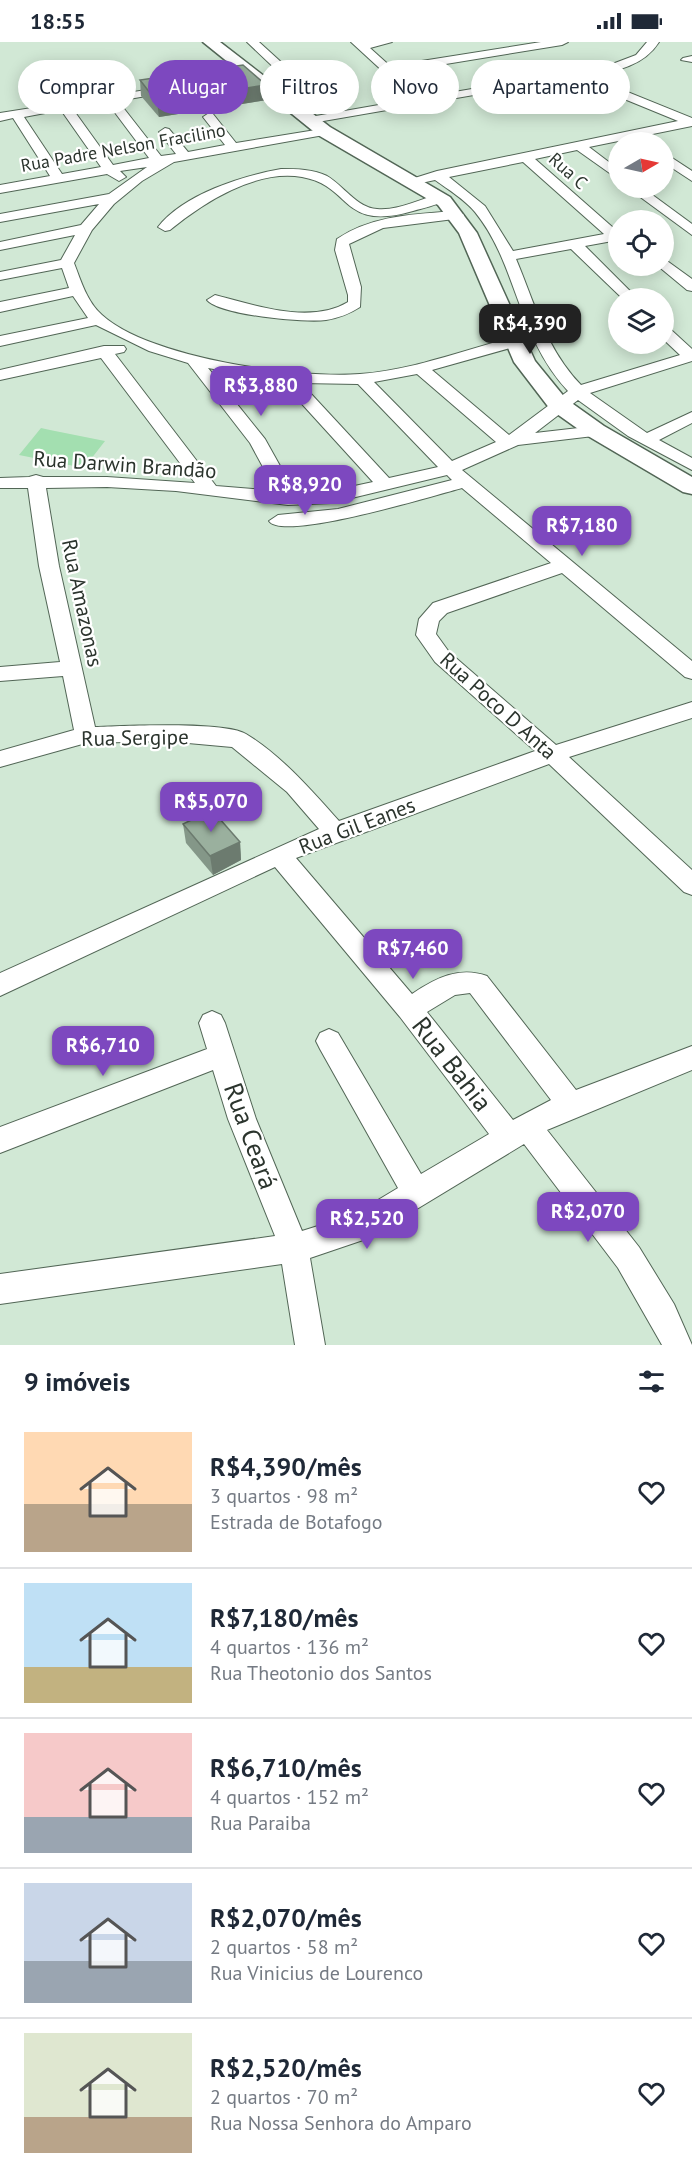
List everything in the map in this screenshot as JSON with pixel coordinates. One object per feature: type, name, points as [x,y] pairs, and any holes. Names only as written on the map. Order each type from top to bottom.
[{"type":"main road","points":[[211,42],[311,121],[440,198],[457,215],[481,261],[515,342],[537,378],[558,404],[596,431],[692,487]]},
{"type":"street","points":[[253,42],[310,95],[311,121]]},
{"type":"street","points":[[359,44],[386,42]]},
{"type":"street","points":[[450,60],[562,42]]},
{"type":"street","name":"Rua Padre Nelson Fracilino","points":[[630,62],[648,51],[652,42]]},
{"type":"street","points":[[359,44],[376,60]]},
{"type":"street","points":[[136,94],[142,93]]},
{"type":"street","points":[[630,97],[691,122]]},
{"type":"street","name":"Rua Padre Nelson Fracilino","points":[[2,185],[58,178],[232,146],[311,121],[371,110]]},
{"type":"street","points":[[0,117],[22,114]]},
{"type":"street","points":[[71,114],[109,169],[129,184]]},
{"type":"street","points":[[126,114],[171,158]]},
{"type":"street","points":[[17,115],[58,178]]},
{"type":"street","points":[[209,117],[232,146]]},
{"type":"street","points":[[644,132],[691,122]]},
{"type":"street","points":[[165,132],[171,158]]},
{"type":"street","points":[[412,181],[608,139]]},
{"type":"street","points":[[578,145],[608,168]]},
{"type":"street","name":"Rua C","points":[[524,156],[608,230]]},
{"type":"street","points":[[171,158],[111,198],[83,229],[67,263],[77,291],[99,321],[145,344],[192,358],[287,378],[330,382],[362,379],[419,367],[515,342]]},
{"type":"street","points":[[674,164],[692,177]]},
{"type":"street","points":[[165,227],[182,212],[215,192],[254,179],[285,174],[312,175],[321,179],[367,212],[387,212],[440,198]]},
{"type":"street","points":[[437,175],[466,196],[481,211],[506,256],[550,359],[579,391],[647,439],[692,465]]},
{"type":"street","points":[[0,218],[111,198]]},
{"type":"street","points":[[650,198],[689,225]]},
{"type":"street","points":[[216,300],[243,309],[271,314],[339,314],[355,304],[356,296],[354,278],[342,249],[342,242],[349,237],[393,223],[457,215]]},
{"type":"street","points":[[674,226],[689,225]]},
{"type":"street","points":[[0,246],[83,229]]},
{"type":"street","points":[[506,256],[608,239]]},
{"type":"street","points":[[575,245],[620,288]]},
{"type":"street","points":[[0,276],[67,263]]},
{"type":"street","points":[[674,272],[692,288]]},
{"type":"street","points":[[0,307],[77,291]]},
{"type":"street","points":[[0,341],[99,321]]},
{"type":"street","points":[[419,367],[511,441],[558,404],[579,391],[691,356],[674,340]]},
{"type":"street","points":[[0,375],[145,344]]},
{"type":"street","points":[[104,351],[211,492]]},
{"type":"street","points":[[192,358],[260,443],[278,471],[288,499]]},
{"type":"street","points":[[287,378],[386,485]]},
{"type":"street","points":[[537,378],[557,388],[579,391]]},
{"type":"street","points":[[362,379],[450,469],[692,672]]},
{"type":"street","points":[[647,439],[692,417]]},
{"type":"street","name":"Rua Darwin Brandão","points":[[5,482],[36,480],[176,486],[211,492],[288,499],[331,497],[450,469],[511,441],[596,431]]},
{"type":"street","points":[[0,463],[5,482]]},
{"type":"street","name":"Rua Amazonas","points":[[36,480],[45,547],[86,735]]},
{"type":"street","points":[[278,521],[338,515],[465,482]]},
{"type":"street","name":"Rua Poco D Anta","points":[[563,566],[441,608],[429,619],[426,634],[442,657],[552,754],[692,885]]},
{"type":"street","points":[[0,674],[71,668]]},
{"type":"street","name":"Rua Gil Eanes","points":[[0,985],[279,855],[335,832],[552,754],[692,710]]},
{"type":"street","name":"Rua Sergipe","points":[[0,759],[86,735],[166,733],[237,739],[295,786],[335,832]]},
{"type":"street","name":"Rua Bahia","points":[[279,855],[409,1009],[629,1258],[648,1286],[678,1345]]},
{"type":"street","points":[[409,1009],[454,984],[466,981],[478,984],[570,1104]]},
{"type":"street","name":"Rua Ceará","points":[[212,1023],[242,1119],[294,1248],[310,1345]]},
{"type":"street","points":[[329,1041],[417,1194]]},
{"type":"street","points":[[0,1140],[222,1055]]},
{"type":"street","points":[[0,1289],[294,1248],[359,1228],[517,1130],[570,1104],[669,1065],[692,1059]]},
{"type":"green space","points":[[41,428],[105,441],[84,468],[19,455]]},
{"type":"building","points":[[248,69],[260,80],[260,86],[248,88]]},
{"type":"building","points":[[148,79],[148,90],[140,80]]},
{"type":"building","points":[[212,810],[240,842],[210,856],[183,824]]}]
